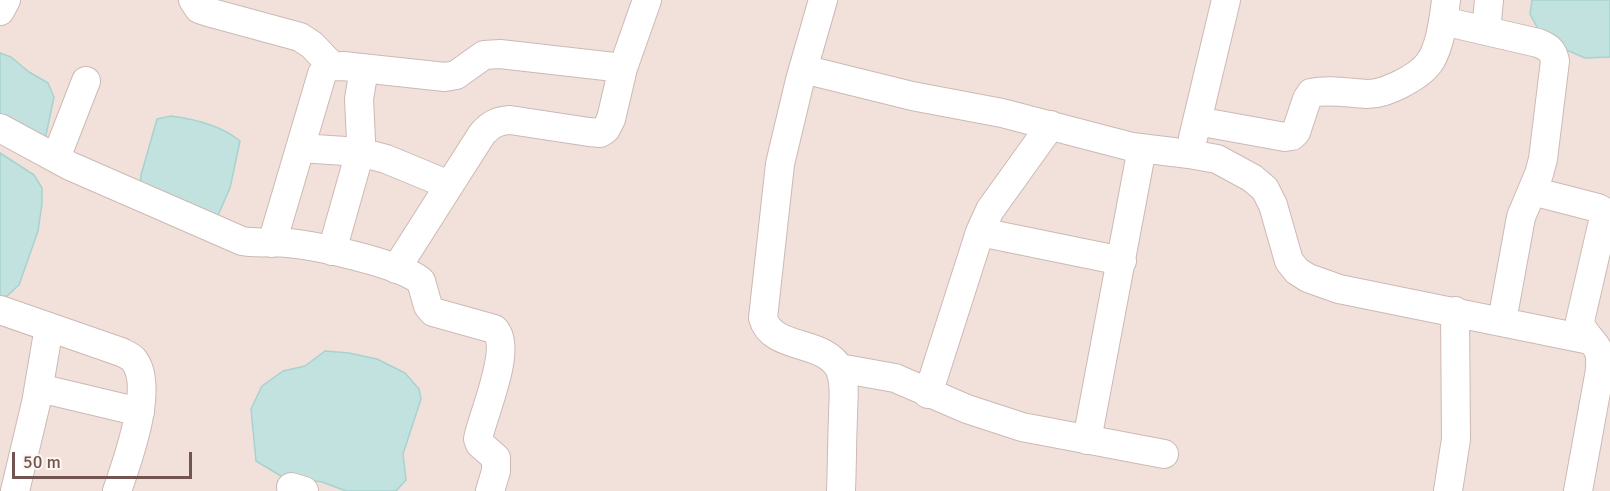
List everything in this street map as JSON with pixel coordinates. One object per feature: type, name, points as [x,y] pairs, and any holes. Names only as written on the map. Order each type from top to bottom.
[{"type":"street","points":[[0,11],[6,0]]},
{"type":"street","points":[[193,0],[199,9],[300,37],[312,45],[332,66]]},
{"type":"street","points":[[396,269],[482,134],[498,121],[510,120],[600,133],[606,129],[611,119],[622,68],[647,0]]},
{"type":"street","points":[[823,0],[803,69],[780,164],[763,318],[766,327],[777,335],[833,359],[839,368],[843,379],[841,491]]},
{"type":"street","points":[[1189,154],[1226,0]]},
{"type":"street","points":[[1486,31],[1489,0]]},
{"type":"street","points":[[1197,121],[1285,137],[1292,136],[1296,132],[1311,93],[1370,94],[1382,92],[1416,75],[1430,63],[1445,10],[1486,31],[1548,47],[1555,61],[1543,159],[1521,217],[1502,321]]},
{"type":"street","points":[[272,243],[322,74],[327,68],[332,66],[445,77],[456,75],[484,55],[500,54],[622,68]]},
{"type":"street","points":[[332,251],[360,152],[359,99],[364,69]]},
{"type":"street","points":[[803,69],[912,96],[980,108],[1142,148],[1217,159],[1235,167],[1265,189],[1273,205],[1289,261],[1308,278],[1339,289],[1590,340]]},
{"type":"street","points":[[56,158],[86,81]]},
{"type":"street","points":[[928,394],[980,232],[990,210],[1051,125]]},
{"type":"street","points":[[0,128],[56,158],[242,241],[257,244],[304,245],[396,269],[421,281],[428,306],[433,312],[494,329],[498,333],[500,352],[497,374],[478,439],[480,444],[496,458],[496,471],[490,491]]},
{"type":"street","points":[[300,148],[360,152],[386,159],[449,185]]},
{"type":"street","points":[[1087,440],[1142,148]]},
{"type":"street","points":[[1532,191],[1598,208],[1604,217],[1580,321],[1581,328],[1598,350],[1600,370],[1578,491]]},
{"type":"street","points":[[980,232],[1122,261]]},
{"type":"street","points":[[0,310],[133,358],[139,368],[141,382],[140,412],[117,491]]},
{"type":"street","points":[[1448,491],[1456,438],[1455,311]]},
{"type":"street","points":[[15,491],[39,388],[49,327]]},
{"type":"street","points":[[839,368],[896,378],[928,394],[982,415],[1022,427],[1164,454]]},
{"type":"street","points":[[39,388],[140,412]]},
{"type":"shaded area","points":[[0,0],[1610,0],[1610,491],[0,491]]},
{"type":"water","points":[[1532,0],[1610,0],[1610,57],[1585,58],[1562,48],[1539,31],[1530,14]]},
{"type":"water","points":[[0,53],[11,57],[29,72],[48,83],[54,97],[45,140],[0,122]]},
{"type":"water","points":[[171,116],[207,124],[225,131],[240,141],[230,188],[216,220],[140,189],[141,175],[157,119]]},
{"type":"water","points":[[0,153],[34,175],[42,188],[42,204],[38,231],[19,285],[7,296],[0,297]]},
{"type":"water","points":[[325,351],[377,359],[405,373],[419,389],[421,399],[403,454],[406,480],[396,491],[346,491],[322,482],[281,476],[256,461],[251,409],[262,386],[283,371],[305,366]]}]
